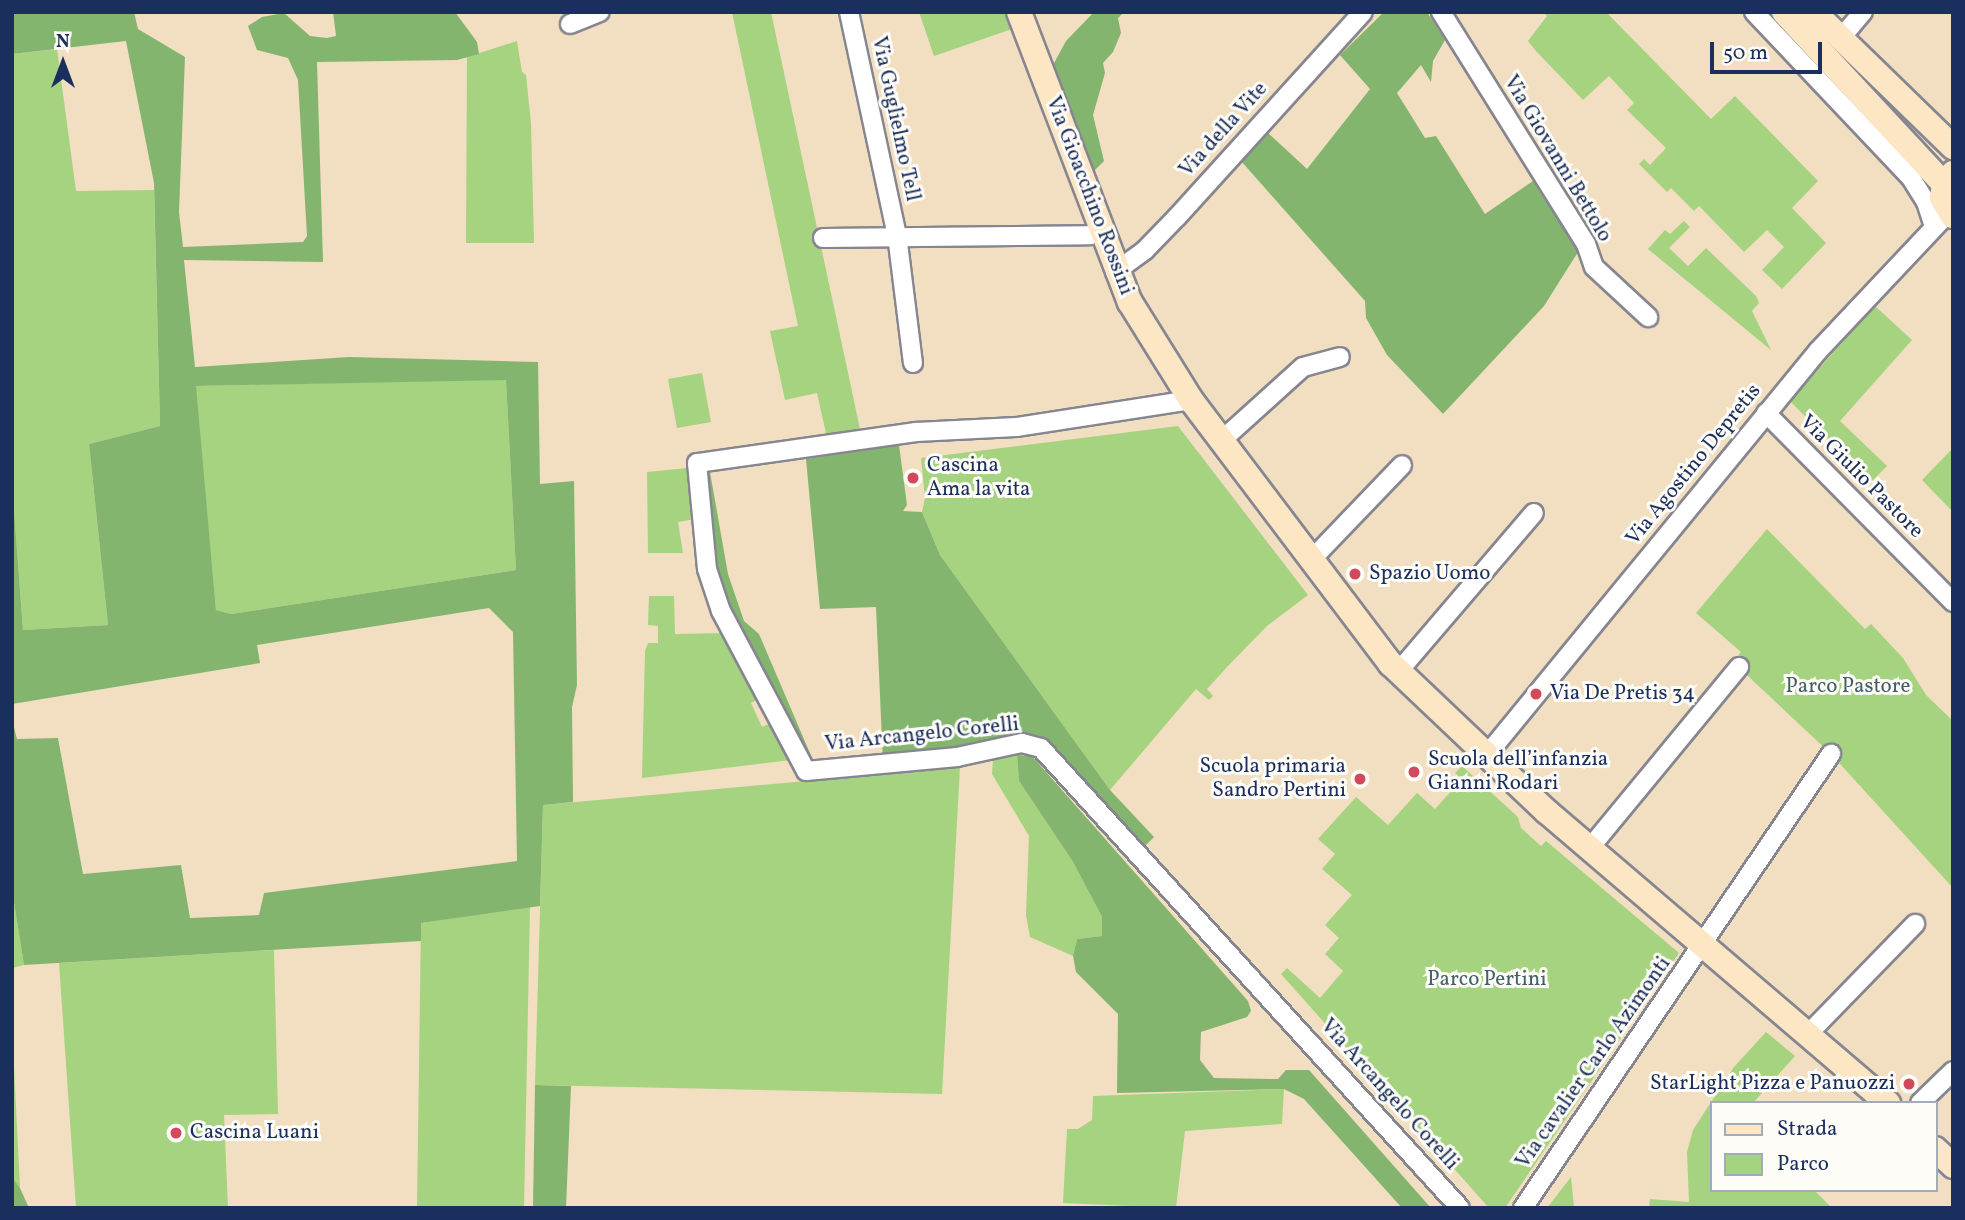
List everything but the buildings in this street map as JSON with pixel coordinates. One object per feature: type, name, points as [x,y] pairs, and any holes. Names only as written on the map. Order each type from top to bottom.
[{"type":"street","points":[[570,24],[600,12]]},
{"type":"street","name":"Via Guglielmo Tell","points":[[849,12],[897,235],[913,363]]},
{"type":"street","name":"Via Gioacchino Rossini","points":[[1019,12],[1115,272],[1191,400],[1398,672],[1589,849],[1810,1032],[1886,1101]]},
{"type":"street","name":"Via della Vite","points":[[1115,272],[1145,250],[1178,216],[1363,12]]},
{"type":"street","name":"Via Giovanni Bettolo","points":[[1441,12],[1586,244],[1594,267],[1648,317]]},
{"type":"street","points":[[1754,12],[1911,178],[1926,202],[1945,218]]},
{"type":"street","points":[[1784,12],[1949,178],[1942,198],[1945,218]]},
{"type":"street","points":[[1814,12],[1953,147]]},
{"type":"street","points":[[1841,38],[1863,12]]},
{"type":"street","name":"Via Agostino Depretis","points":[[1486,756],[1766,413],[1945,218]]},
{"type":"street","name":"Via Guglielmo Tell","points":[[822,238],[897,235],[1090,235],[1099,230]]},
{"type":"street","points":[[1221,441],[1303,368],[1340,357]]},
{"type":"street","name":"Via Arcangelo Corelli","points":[[1191,400],[1016,427],[916,432],[697,463],[708,569],[721,611],[806,771],[957,757],[1022,743],[1041,748],[1460,1208]]},
{"type":"street","name":"Via Giulio Pastore","points":[[1766,413],[1953,602]]},
{"type":"street","points":[[1312,559],[1402,465]]},
{"type":"street","points":[[1398,672],[1534,513]]},
{"type":"street","points":[[1589,849],[1739,667]]},
{"type":"street","points":[[1704,944],[1831,754]]},
{"type":"street","points":[[1810,1032],[1914,924]]},
{"type":"street","name":"Via cavalier Carlo Azimonti","points":[[1522,1208],[1704,944]]},
{"type":"street","points":[[1922,1101],[1953,1071]]},
{"type":"street","points":[[1937,1151],[1953,1166]]},
{"type":"green space","points":[[12,12],[134,12],[138,29],[185,57],[179,212],[183,247],[303,242],[307,236],[298,80],[288,58],[257,50],[248,26],[262,17],[284,13],[310,36],[327,38],[336,36],[333,12],[455,12],[477,42],[479,54],[457,60],[317,62],[323,262],[184,260],[195,367],[349,357],[538,362],[540,484],[574,481],[577,685],[572,707],[573,802],[543,805],[540,906],[421,923],[421,941],[24,965],[12,890],[12,719],[17,739],[58,738],[83,874],[181,865],[190,918],[259,915],[264,893],[517,861],[513,632],[489,608],[257,645],[260,663],[12,704],[12,483],[23,630],[108,625],[89,444],[160,426],[154,183],[126,41],[12,54]],"holes":[[[506,380],[516,570],[231,614],[216,610],[196,386]]]},
{"type":"green space","points":[[732,12],[771,12],[860,429],[827,438],[817,393],[785,400],[770,331],[798,326]]},
{"type":"green space","points":[[919,12],[1006,12],[1012,29],[934,56]]},
{"type":"green space","points":[[1094,12],[1124,12],[1118,18],[1121,33],[1113,52],[1103,63],[1105,73],[1093,115],[1104,161],[1088,177],[1054,77],[1054,63],[1066,41]]},
{"type":"green space","points":[[1384,12],[1427,12],[1445,40],[1433,61],[1431,82],[1421,65],[1397,93],[1425,138],[1436,136],[1485,214],[1533,181],[1578,252],[1544,306],[1443,414],[1387,355],[1366,318],[1365,301],[1241,161],[1267,132],[1307,169],[1370,89],[1340,55]]},
{"type":"green space","points":[[1543,12],[1606,12],[1711,119],[1735,96],[1818,181],[1792,208],[1826,243],[1782,289],[1762,270],[1784,247],[1767,230],[1744,252],[1699,206],[1694,211],[1671,188],[1667,192],[1639,164],[1644,159],[1650,165],[1666,148],[1627,110],[1634,103],[1609,76],[1583,100],[1535,50],[1528,41],[1547,16]]},
{"type":"green space","points":[[517,41],[522,72],[526,75],[531,123],[534,243],[466,243],[467,57]]},
{"type":"green space","points":[[57,49],[76,191],[154,190],[160,426],[89,444],[108,625],[23,630],[12,483],[12,54]]},
{"type":"green space","points":[[1684,221],[1690,227],[1669,248],[1688,266],[1706,248],[1756,296],[1759,303],[1752,311],[1771,350],[1648,249],[1665,230],[1670,234]]},
{"type":"green space","points":[[1875,306],[1912,340],[1840,421],[1887,466],[1870,483],[1790,401]]},
{"type":"green space","points":[[702,373],[711,422],[677,428],[668,379]]},
{"type":"green space","points":[[506,379],[516,570],[231,614],[216,610],[195,386]]},
{"type":"green space","points":[[1178,426],[1308,595],[1267,626],[1227,667],[1207,689],[1213,696],[1209,700],[1196,689],[1110,790],[940,555],[922,512],[925,498],[921,458]]},
{"type":"green space","points":[[899,445],[907,505],[903,511],[922,512],[940,555],[1110,790],[1154,837],[1144,847],[1053,752],[1022,743],[883,762],[876,607],[820,609],[806,459]]},
{"type":"green space","points":[[1953,448],[1953,512],[1922,480]]},
{"type":"green space","points":[[687,468],[696,519],[678,522],[683,553],[648,553],[647,472]]},
{"type":"green space","points":[[710,472],[728,574],[744,621],[759,634],[815,765],[808,762],[718,592],[703,478]]},
{"type":"green space","name":"Parco Pastore","points":[[1767,529],[1865,629],[1871,624],[1903,658],[1926,695],[1953,721],[1953,888],[1831,754],[1733,662],[1741,652],[1696,613]]},
{"type":"green space","points":[[649,596],[674,596],[675,634],[726,633],[759,699],[751,703],[762,727],[771,723],[791,760],[642,778],[645,651],[648,643],[658,643],[658,626],[648,625]]},
{"type":"green space","points":[[1017,755],[1019,781],[1073,862],[1102,917],[1102,936],[1077,939],[1073,956],[1030,937],[1026,915],[1029,836],[992,774],[993,760]]},
{"type":"green space","points":[[1017,755],[1032,756],[1248,1001],[1251,1011],[1247,1017],[1201,1032],[1200,1060],[1214,1078],[1278,1079],[1286,1070],[1309,1070],[1431,1208],[1402,1208],[1304,1099],[1284,1089],[1117,1093],[1118,1014],[1076,972],[1073,956],[1077,939],[1102,936],[1102,917],[1073,862],[1019,781]]},
{"type":"green space","name":"Parco Pertini","points":[[1462,766],[1518,817],[1521,828],[1541,846],[1546,841],[1679,953],[1505,1208],[1489,1208],[1281,974],[1287,968],[1320,998],[1343,971],[1325,954],[1339,938],[1325,925],[1352,895],[1322,869],[1335,854],[1318,839],[1356,797],[1388,825],[1417,793],[1435,809],[1462,779],[1455,773]]},
{"type":"green space","points":[[960,767],[942,1094],[535,1085],[543,805]]},
{"type":"green space","points":[[12,890],[24,965],[12,968]]},
{"type":"green space","points":[[530,906],[524,1208],[417,1208],[421,923]]},
{"type":"green space","points":[[274,950],[278,1114],[224,1115],[228,1208],[76,1208],[59,963]]},
{"type":"green space","points":[[12,1026],[20,1188],[12,1177]]},
{"type":"green space","points":[[1766,1032],[1795,1056],[1755,1101],[1712,1101],[1734,1067]]},
{"type":"green space","points":[[535,1085],[571,1086],[566,1208],[533,1208]]},
{"type":"green space","points":[[1284,1089],[1282,1124],[1185,1131],[1176,1208],[1063,1203],[1067,1129],[1078,1129],[1092,1120],[1093,1096]]},
{"type":"green space","points":[[1710,1104],[1710,1192],[1816,1192],[1832,1208],[1649,1208],[1650,1199],[1689,1202],[1687,1152],[1693,1130]]},
{"type":"green space","points":[[12,1177],[20,1188],[29,1208],[12,1208]]},
{"type":"green space","points":[[1571,1177],[1574,1208],[1547,1208]]},
{"type":"place","name":"Cascina Ama la vita","points":[[913,478]]},
{"type":"place","name":"Spazio Uomo","points":[[1355,574]]},
{"type":"place","name":"Via De Pretis 34","points":[[1536,694]]},
{"type":"place","name":"Scuola dell’infanzia Gianni Rodari","points":[[1414,772]]},
{"type":"place","name":"Scuola primaria Sandro Pertini","points":[[1360,779]]},
{"type":"place","name":"StarLight Pizza e Panuozzi","points":[[1909,1084]]},
{"type":"place","name":"Cascina Luani","points":[[176,1133]]}]
